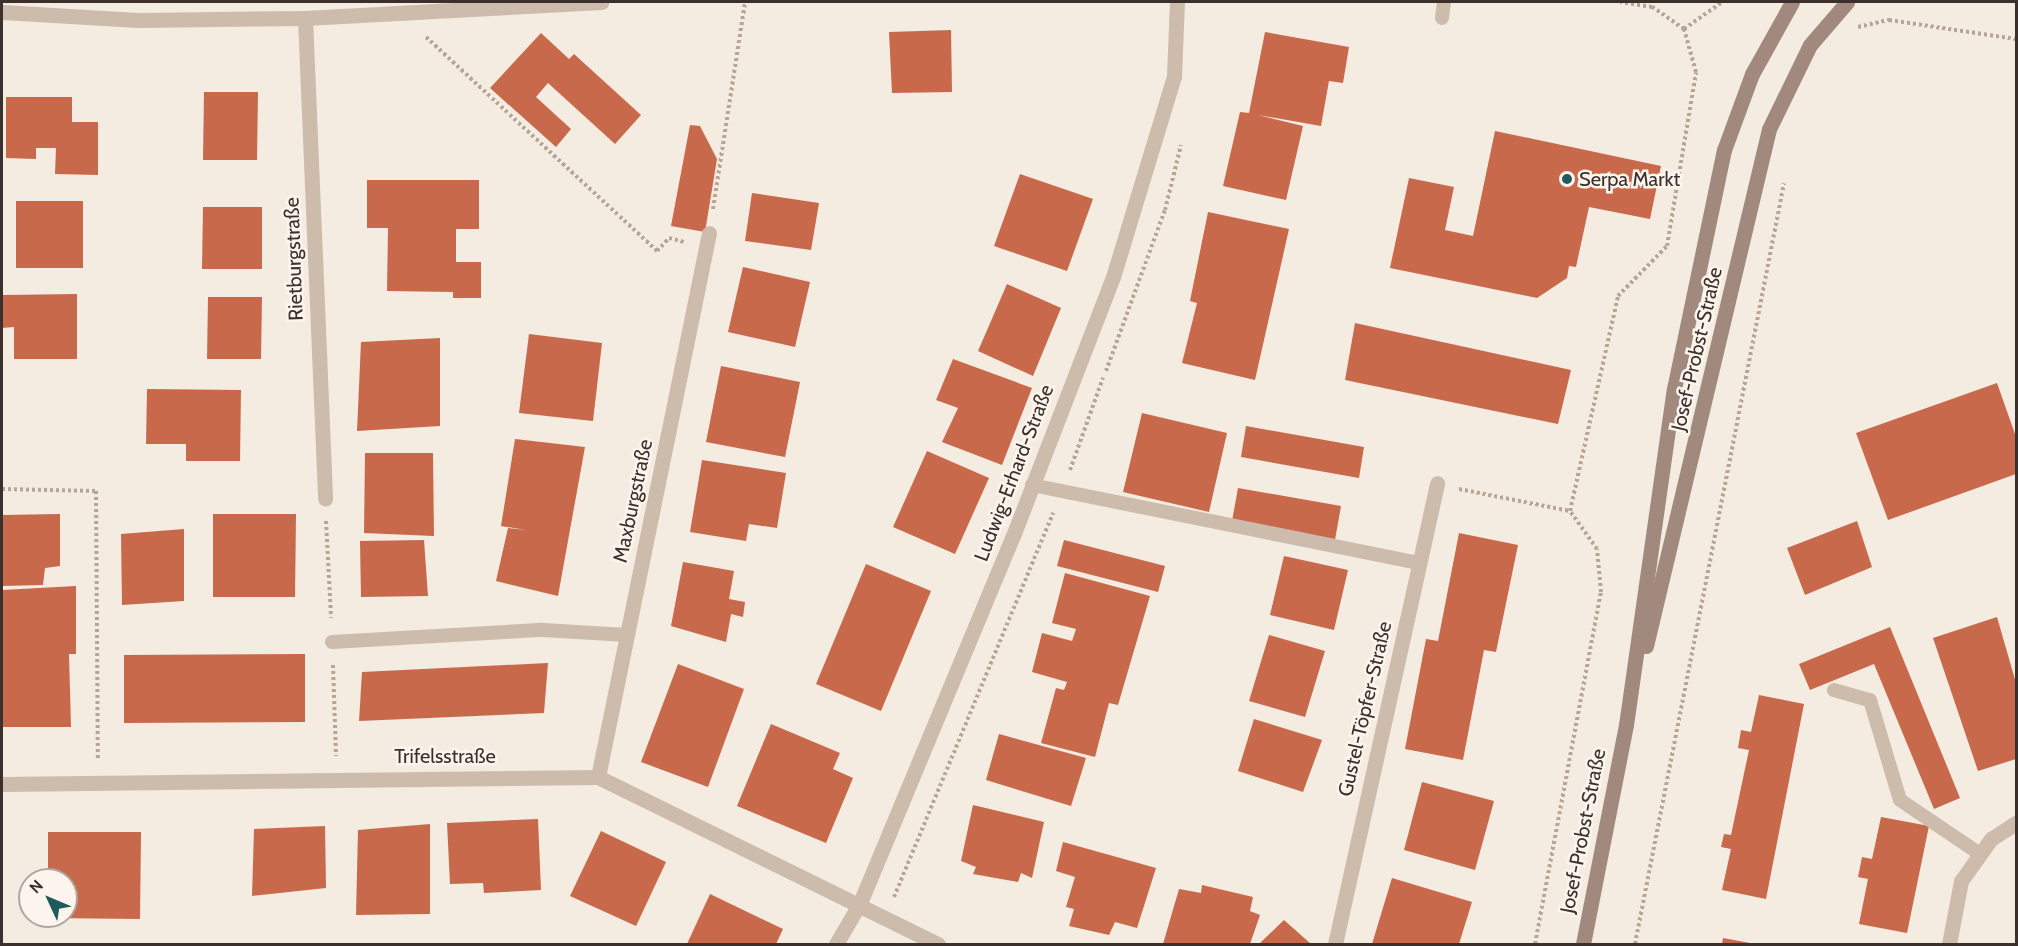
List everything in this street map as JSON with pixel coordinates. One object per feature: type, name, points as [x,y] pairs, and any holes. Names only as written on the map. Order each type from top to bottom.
[{"type":"main road","name":"Josef-Probst-Straße","points":[[1626,725],[1674,390],[1724,150],[1752,74],[1792,2]]},
{"type":"main road","name":"Josef-Probst-Straße","points":[[1582,945],[1626,725],[1706,410],[1769,129],[1810,45],[1847,2]]},
{"type":"street","points":[[2,12],[138,20],[305,18],[483,4],[602,2]]},
{"type":"street","name":"Ludwig-Erhard-Straße","points":[[836,945],[860,903],[1032,485],[1113,277],[1174,76],[1177,2]]},
{"type":"street","name":"Rietburgstraße","points":[[305,18],[325,499]]},
{"type":"street","name":"Maxburgstraße","points":[[598,777],[709,233]]},
{"type":"street","name":"Gustel-Töpfer-Straße","points":[[1335,945],[1437,483]]},
{"type":"street","name":"Trifelsstraße","points":[[2,784],[98,780],[598,777],[860,903],[938,945]]},
{"type":"street","points":[[1949,945],[1960,881],[1991,839],[2016,823]]},
{"type":"lane","points":[[1442,18],[1444,2]]},
{"type":"lane","points":[[1032,485],[1419,563]]},
{"type":"lane","points":[[332,642],[543,630],[627,635]]},
{"type":"lane","points":[[1834,690],[1870,700],[1900,800],[1980,854]]},
{"type":"path","points":[[709,233],[745,2]]},
{"type":"path","points":[[1570,511],[1618,296],[1668,246],[1696,72],[1684,28],[1652,7],[1620,2]]},
{"type":"path","points":[[1684,28],[1722,2]]},
{"type":"path","points":[[399,12],[657,251]]},
{"type":"path","points":[[1846,32],[1889,20],[2016,39]]},
{"type":"path","points":[[1635,945],[1786,176]]},
{"type":"path","points":[[1437,483],[1570,511],[1597,549],[1601,592],[1535,945]]},
{"type":"path","points":[[2,489],[96,491],[98,780]]},
{"type":"building","points":[[951,30],[952,92],[892,93],[889,32]]},
{"type":"building","points":[[1265,32],[1349,47],[1343,83],[1329,81],[1321,126],[1258,115],[1303,126],[1286,200],[1223,186],[1240,112],[1249,113]]},
{"type":"building","points":[[541,33],[569,59],[574,54],[641,115],[615,144],[548,83],[536,97],[571,129],[556,147],[490,88]]},
{"type":"building","points":[[204,92],[258,92],[257,160],[203,160]]},
{"type":"building","points":[[6,97],[72,97],[72,122],[98,122],[98,175],[55,174],[56,148],[36,148],[36,159],[6,158]]},
{"type":"building","points":[[690,125],[700,126],[717,159],[705,232],[671,226]]},
{"type":"building","points":[[1495,131],[1661,166],[1650,219],[1589,207],[1576,267],[1569,266],[1567,278],[1537,298],[1390,268],[1409,178],[1454,187],[1445,230],[1473,236]]},
{"type":"building","points":[[1020,174],[1093,199],[1067,271],[994,246]]},
{"type":"building","points":[[367,180],[479,180],[479,229],[456,229],[456,262],[481,262],[481,298],[453,298],[453,292],[387,291],[388,228],[367,228]]},
{"type":"building","points":[[752,193],[819,203],[811,250],[745,241]]},
{"type":"building","points":[[16,201],[83,201],[83,268],[16,268]]},
{"type":"building","points":[[203,207],[262,207],[262,269],[202,269]]},
{"type":"building","points":[[1208,212],[1289,229],[1255,380],[1182,363],[1197,303],[1190,301]]},
{"type":"building","points":[[743,267],[810,282],[795,347],[728,332]]},
{"type":"building","points":[[1007,284],[1061,308],[1033,376],[978,351]]},
{"type":"building","points":[[77,294],[77,359],[14,359],[14,327],[2,328],[3,295]]},
{"type":"building","points":[[208,297],[262,297],[261,359],[207,359]]},
{"type":"building","points":[[1355,323],[1571,370],[1558,424],[1345,380]]},
{"type":"building","points":[[529,334],[602,343],[593,421],[519,413]]},
{"type":"building","points":[[440,338],[440,426],[357,431],[361,342]]},
{"type":"building","points":[[953,359],[1032,388],[1002,465],[942,442],[958,408],[936,400]]},
{"type":"building","points":[[721,366],[800,382],[785,457],[706,442]]},
{"type":"building","points":[[1997,383],[2016,437],[2016,474],[1888,520],[1856,433]]},
{"type":"building","points":[[147,389],[241,390],[240,461],[186,461],[186,444],[146,444]]},
{"type":"building","points":[[1142,413],[1227,433],[1209,512],[1123,492]]},
{"type":"building","points":[[1246,426],[1364,447],[1359,478],[1241,457]]},
{"type":"building","points":[[515,439],[585,447],[558,596],[496,581],[508,528],[526,530],[501,526]]},
{"type":"building","points":[[927,451],[989,478],[955,554],[893,527]]},
{"type":"building","points":[[365,453],[433,453],[434,536],[364,533]]},
{"type":"building","points":[[702,460],[786,473],[777,528],[749,524],[746,541],[690,532]]},
{"type":"building","points":[[1238,488],[1341,506],[1335,540],[1232,521]]},
{"type":"building","points":[[60,514],[60,566],[45,568],[43,585],[2,586],[2,515]]},
{"type":"building","points":[[213,514],[296,514],[295,597],[213,597]]},
{"type":"building","points":[[1857,521],[1872,567],[1805,595],[1787,548]]},
{"type":"building","points":[[184,529],[184,601],[122,605],[121,534]]},
{"type":"building","points":[[1459,533],[1518,545],[1496,652],[1484,650],[1463,760],[1405,749],[1426,639],[1438,641]]},
{"type":"building","points":[[424,540],[428,596],[361,597],[360,541]]},
{"type":"building","points":[[1064,540],[1165,566],[1158,592],[1057,566]]},
{"type":"building","points":[[1284,556],[1348,570],[1334,630],[1270,615]]},
{"type":"building","points":[[683,562],[734,571],[729,599],[745,602],[743,617],[731,614],[726,642],[671,626]]},
{"type":"building","points":[[866,564],[931,591],[881,711],[816,684]]},
{"type":"building","points":[[1065,573],[1150,596],[1118,705],[1109,703],[1095,757],[1041,743],[1056,688],[1064,690],[1067,682],[1032,672],[1042,633],[1072,641],[1076,629],[1052,623]]},
{"type":"building","points":[[76,586],[76,654],[69,654],[71,727],[2,727],[2,590]]},
{"type":"building","points":[[1997,617],[2016,683],[2016,759],[1978,771],[1933,638]]},
{"type":"building","points":[[1890,627],[1960,798],[1934,809],[1874,664],[1810,690],[1799,664]]},
{"type":"building","points":[[1269,635],[1325,651],[1305,717],[1249,701]]},
{"type":"building","points":[[305,654],[305,722],[124,723],[124,655]]},
{"type":"building","points":[[548,663],[544,713],[359,721],[362,672]]},
{"type":"building","points":[[678,664],[744,689],[708,787],[641,762]]},
{"type":"building","points":[[1759,695],[1804,704],[1766,899],[1722,890],[1731,849],[1721,847],[1724,834],[1731,835],[1749,750],[1738,748],[1741,730],[1751,732]]},
{"type":"building","points":[[1254,719],[1322,740],[1303,792],[1238,771]]},
{"type":"building","points":[[771,724],[840,753],[833,769],[853,778],[826,843],[737,806]]},
{"type":"building","points":[[999,734],[1086,758],[1071,806],[986,780]]},
{"type":"building","points":[[1422,782],[1494,801],[1475,870],[1404,850]]},
{"type":"building","points":[[973,805],[1044,822],[1032,878],[1021,873],[1018,882],[973,874],[976,867],[961,861]]},
{"type":"building","points":[[1881,817],[1929,826],[1907,933],[1859,924],[1868,879],[1858,877],[1862,857],[1872,859]]},
{"type":"building","points":[[538,819],[541,890],[484,893],[483,883],[450,884],[447,823]]},
{"type":"building","points":[[430,824],[430,914],[356,915],[358,830]]},
{"type":"building","points":[[325,826],[326,888],[252,896],[254,829]]},
{"type":"building","points":[[601,831],[666,862],[636,926],[570,896]]},
{"type":"building","points":[[48,832],[141,832],[140,919],[78,918],[78,868],[48,868]]},
{"type":"building","points":[[1063,842],[1156,868],[1137,928],[1115,922],[1109,935],[1069,926],[1074,909],[1066,907],[1075,877],[1056,871]]},
{"type":"building","points":[[1392,878],[1472,902],[1459,944],[1372,944]]},
{"type":"building","points":[[1202,885],[1253,897],[1250,911],[1260,915],[1250,944],[1163,944],[1179,889],[1201,893]]},
{"type":"building","points":[[710,894],[783,929],[776,944],[687,944]]},
{"type":"building","points":[[1284,920],[1311,944],[1259,944]]},
{"type":"building","points":[[1723,938],[1750,943],[1750,944],[1722,944]]},
{"type":"place","name":"Serpa Markt","points":[[1567,179]]}]
